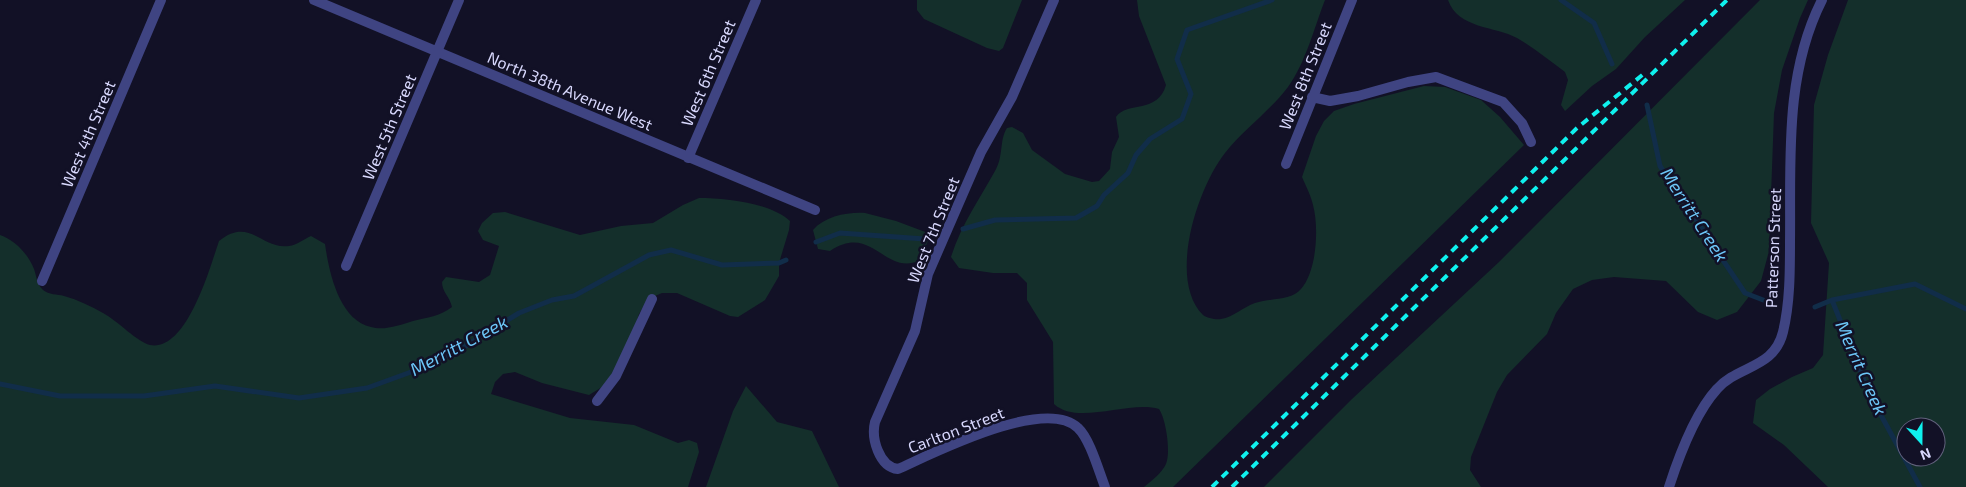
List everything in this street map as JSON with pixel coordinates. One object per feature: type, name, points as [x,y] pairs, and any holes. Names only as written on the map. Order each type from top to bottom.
[{"type":"street","name":"West 4th Street","points":[[42,281],[162,0]]},
{"type":"street","name":"North 38th Avenue West","points":[[314,0],[816,210]]},
{"type":"street","name":"West 5th Street","points":[[346,266],[459,0]]},
{"type":"street","name":"West 6th Street","points":[[688,158],[756,0]]},
{"type":"street","name":"West 7th Street","points":[[898,468],[890,466],[877,447],[873,433],[875,422],[914,331],[928,274],[981,152],[1012,97],[1054,0]]},
{"type":"street","name":"West 8th Street","points":[[1286,164],[1352,0]]},
{"type":"street","name":"Patterson Street","points":[[1669,487],[1681,454],[1712,395],[1718,387],[1766,360],[1778,347],[1783,332],[1790,281],[1791,112],[1803,47],[1822,0]]},
{"type":"street","points":[[1312,97],[1330,101],[1436,77],[1503,102],[1522,124],[1531,142]]},
{"type":"street","points":[[597,401],[616,376],[652,299]]},
{"type":"street","name":"Carlton Street","points":[[898,468],[991,429],[1022,421],[1052,418],[1074,424],[1082,433],[1105,487]]},
{"type":"green space","points":[[917,0],[1022,0],[1003,48],[999,51],[987,48],[924,19],[917,10]]},
{"type":"green space","points":[[1137,0],[1325,0],[1305,56],[1288,87],[1225,153],[1205,188],[1190,233],[1187,279],[1193,299],[1203,315],[1207,317],[1226,318],[1261,301],[1292,296],[1301,289],[1306,281],[1313,260],[1316,225],[1312,202],[1302,177],[1316,136],[1324,121],[1334,111],[1424,86],[1445,87],[1481,100],[1500,117],[1524,145],[1173,487],[1144,487],[1162,471],[1167,459],[1167,436],[1164,420],[1159,409],[1147,407],[1076,413],[1064,410],[1054,404],[1053,342],[1027,300],[1027,283],[1017,273],[993,273],[959,268],[951,257],[965,223],[998,165],[1003,138],[1007,128],[1012,127],[1023,133],[1032,150],[1065,174],[1092,182],[1099,181],[1110,169],[1112,152],[1119,137],[1116,117],[1127,109],[1150,104],[1162,94],[1166,85],[1139,16]]},
{"type":"green space","points":[[1448,0],[1685,0],[1645,37],[1616,69],[1592,86],[1565,111],[1561,105],[1568,80],[1565,72],[1517,38],[1468,22],[1453,9]]},
{"type":"green space","points":[[1760,0],[1808,0],[1782,70],[1774,113],[1769,251],[1761,281],[1737,312],[1717,320],[1698,312],[1666,281],[1614,277],[1592,280],[1573,289],[1556,313],[1547,334],[1507,375],[1497,392],[1471,457],[1470,470],[1481,487],[1264,487],[1352,399],[1499,262]]},
{"type":"green space","points":[[1848,0],[1966,0],[1966,487],[1828,487],[1784,445],[1753,423],[1756,400],[1770,389],[1813,368],[1823,355],[1829,263],[1811,223],[1814,105],[1828,55]]},
{"type":"green space","points":[[699,198],[722,199],[760,206],[782,215],[790,221],[779,263],[779,276],[765,300],[738,317],[730,316],[677,293],[662,293],[648,299],[639,314],[629,346],[607,384],[589,395],[542,383],[515,372],[503,374],[495,382],[491,394],[570,418],[634,425],[678,443],[689,440],[697,443],[699,452],[688,487],[0,487],[0,235],[11,240],[25,253],[34,269],[38,282],[45,292],[74,299],[94,308],[139,340],[150,345],[163,344],[175,335],[186,322],[203,287],[219,241],[230,234],[247,233],[279,246],[289,246],[311,236],[325,244],[329,268],[343,305],[360,323],[376,328],[387,328],[438,315],[452,307],[442,286],[442,282],[446,277],[479,282],[490,275],[499,246],[483,240],[478,231],[482,223],[493,213],[505,212],[580,235],[621,226],[653,223]]},
{"type":"green space","points":[[865,213],[896,221],[928,233],[928,241],[919,261],[907,263],[896,261],[857,243],[844,244],[830,251],[818,249],[813,230],[818,225],[837,216]]},
{"type":"green space","points":[[746,386],[777,422],[812,431],[839,487],[706,487],[733,411]]},
{"type":"waterway","name":"Merritt Creek","points":[[963,229],[995,220],[1076,218],[1097,206],[1104,195],[1128,173],[1136,155],[1150,139],[1182,119],[1191,94],[1177,59],[1187,30],[1272,0]]},
{"type":"waterway","name":"Merritt Creek","points":[[1561,0],[1594,23],[1612,64]]},
{"type":"waterway","name":"Merritt Creek","points":[[1647,105],[1660,166],[1745,293],[1771,303]]},
{"type":"waterway","name":"Merritt Creek","points":[[816,242],[840,233],[925,239]]},
{"type":"waterway","name":"Merritt Creek","points":[[0,384],[60,396],[144,396],[215,386],[299,398],[367,388],[422,368],[464,347],[519,313],[552,300],[574,296],[649,255],[671,250],[722,265],[779,263],[786,260]]},
{"type":"waterway","points":[[1815,307],[1832,300],[1915,284],[1966,309]]},
{"type":"waterway","name":"Merrit Creek","points":[[1832,300],[1870,395],[1920,487]]},
{"type":"railway","points":[[1232,487],[1727,0]]},
{"type":"railway","points":[[1212,487],[1577,128],[1646,72]]}]
